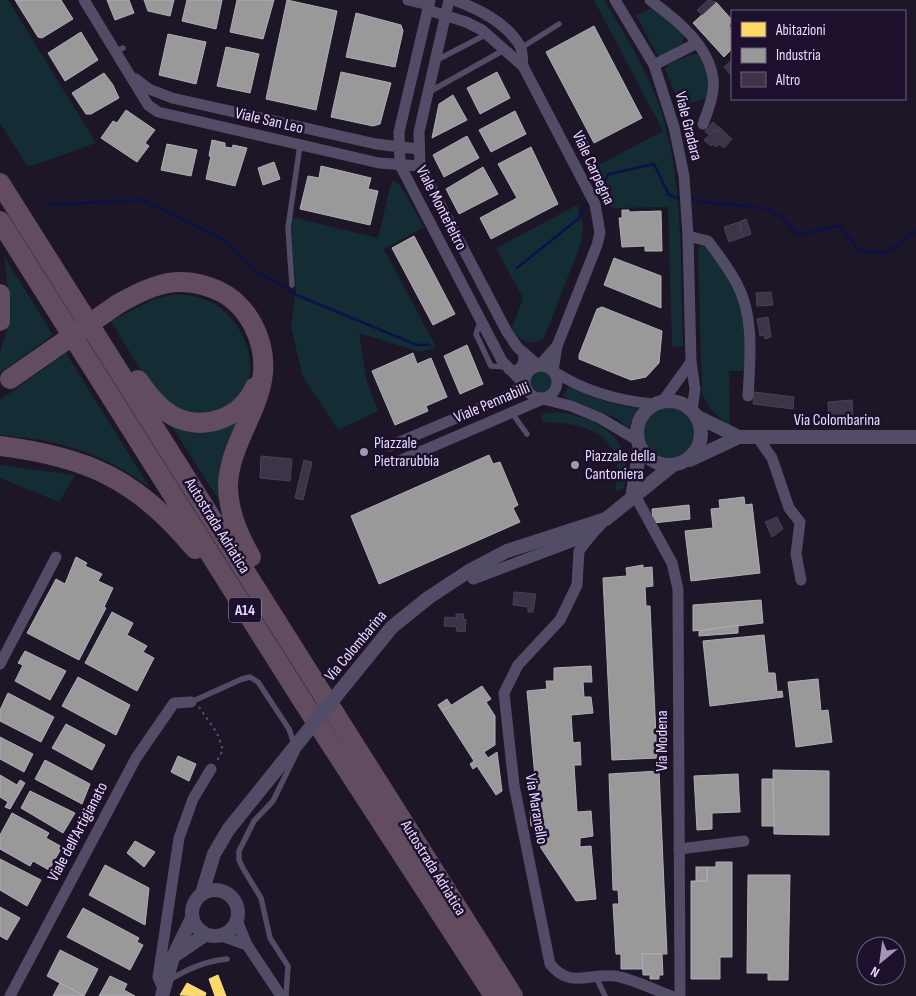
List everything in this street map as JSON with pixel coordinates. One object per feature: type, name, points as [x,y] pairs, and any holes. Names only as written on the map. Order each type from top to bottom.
[{"type":"highway","name":"Autostrada Adriatica","points":[[0,183],[323,692],[513,996]]},
{"type":"highway","name":"Autostrada Adriatica","points":[[0,221],[304,703],[494,996]]},
{"type":"highway","points":[[28,227],[143,388],[162,408],[173,416],[198,423],[212,422],[232,414],[247,401],[262,372]]},
{"type":"highway","points":[[5,382],[118,304],[150,287],[167,282],[188,281],[206,285],[224,293],[239,304],[256,330],[262,351],[262,372],[260,393],[230,470],[229,502],[238,532],[323,692]]},
{"type":"highway","points":[[0,294],[0,321]]},
{"type":"highway","points":[[0,446],[31,450],[89,466],[132,488],[150,501],[195,549],[304,703]]},
{"type":"street","name":"Viale San Leo","points":[[84,0],[119,49],[148,105],[158,112],[379,163],[420,166]]},
{"type":"street","points":[[408,0],[429,5]]},
{"type":"street","name":"Viale Montefeltro","points":[[449,0],[419,132],[420,166],[478,270],[518,348],[539,366]]},
{"type":"street","points":[[454,0],[479,9],[499,24],[521,48]]},
{"type":"street","name":"Viale Gradara","points":[[616,0],[654,65],[674,126],[686,200],[688,236]]},
{"type":"street","points":[[650,0],[666,12],[697,43],[710,63],[714,81],[703,124]]},
{"type":"street","name":"Viale Carpegna","points":[[429,5],[487,34],[522,66],[595,204],[600,233],[597,245],[557,346],[553,371]]},
{"type":"street","name":"Viale Montefeltro","points":[[429,5],[400,132],[400,165],[508,368],[524,384]]},
{"type":"street","points":[[654,65],[697,43]]},
{"type":"street","name":"Viale Carpegna","points":[[521,48],[522,66]]},
{"type":"street","name":"Viale San Leo","points":[[131,71],[149,89],[172,98],[376,144],[418,148]]},
{"type":"street","points":[[695,414],[683,404],[621,401],[571,382],[549,368],[539,366],[526,374],[524,384],[529,394],[571,406],[600,418],[639,444],[654,462],[678,464],[698,448],[701,438],[695,414],[695,389],[691,362],[688,236],[708,241],[736,283],[745,304],[750,359],[748,396]]},
{"type":"street","name":"Viale Carpegna","points":[[539,366],[557,346]]},
{"type":"street","points":[[508,368],[516,370],[521,368],[524,364],[524,353]]},
{"type":"street","points":[[632,498],[639,444],[637,430],[640,419],[646,410],[659,402],[691,362]]},
{"type":"street","points":[[543,399],[552,394],[557,385],[553,371]]},
{"type":"street","name":"Viale Pennabilli","points":[[390,446],[508,396],[524,384]]},
{"type":"street","name":"Viale Pennabilli","points":[[399,461],[543,399]]},
{"type":"street","name":"Via Colombarina","points":[[695,414],[739,438]]},
{"type":"street","name":"Via Colombarina","points":[[579,551],[606,519],[678,464],[739,438],[916,437]]},
{"type":"street","points":[[758,438],[772,458],[789,508],[800,522],[796,554],[801,580]]},
{"type":"street","name":"Via Modena","points":[[632,498],[638,501],[672,563],[678,589],[680,996]]},
{"type":"street","name":"Via Colombarina","points":[[202,893],[214,854],[228,830],[392,627],[428,598],[469,571],[507,552],[606,519]]},
{"type":"street","name":"Via Colombarina","points":[[473,579],[592,534]]},
{"type":"street","name":"Via Maranello","points":[[579,551],[578,585],[560,620],[518,665],[504,694],[514,785],[550,964],[559,974],[568,978],[616,976],[671,996]]},
{"type":"street","points":[[0,664],[56,557]]},
{"type":"street","name":"Viale dell'Artigianato","points":[[10,996],[136,758],[174,703],[193,701]]},
{"type":"street","points":[[164,989],[158,977],[185,819],[193,798],[211,769]]},
{"type":"street","points":[[679,849],[744,841]]},
{"type":"street","points":[[214,854],[217,881],[224,892],[236,903],[237,920],[247,945],[281,996]]},
{"type":"street","points":[[224,892],[213,890],[202,893],[192,906],[192,918],[196,928],[205,935],[222,936],[247,945]]},
{"type":"street","points":[[164,989],[173,957],[192,918]]},
{"type":"street","points":[[222,936],[232,930],[237,920]]},
{"type":"street","points":[[173,957],[205,935]]},
{"type":"lane","points":[[521,48],[559,24]]},
{"type":"lane","points":[[435,61],[487,34]]},
{"type":"lane","points":[[427,93],[504,50]]},
{"type":"lane","points":[[292,285],[288,228],[300,145]]},
{"type":"lane","points":[[512,413],[527,434]]},
{"type":"lane","points":[[193,701],[250,677],[258,682],[289,729],[297,752],[273,801],[254,821],[239,851],[242,865],[260,898],[270,938],[288,966],[286,996]]},
{"type":"lane","points":[[164,989],[192,967],[210,961],[227,959]]},
{"type":"lane","points":[[596,977],[605,996]]},
{"type":"path","points":[[193,701],[218,733],[223,750],[211,769]]},
{"type":"shaded area","points":[[0,0],[8,0],[96,143],[28,167],[0,123]]},
{"type":"shaded area","points":[[594,0],[604,0],[639,59],[651,84],[665,126],[672,156],[679,220],[683,346],[672,347],[668,207],[612,208],[593,168],[663,131]]},
{"type":"shaded area","points":[[654,7],[684,35],[683,43],[659,58],[636,15]]},
{"type":"shaded area","points":[[693,54],[698,54],[708,75],[706,99],[680,106],[665,69],[669,64]]},
{"type":"shaded area","points":[[392,179],[401,186],[424,227],[384,249],[436,347],[420,352],[359,333],[366,379],[378,411],[338,430],[302,375],[291,326],[296,289],[291,233],[292,217],[378,238]]},
{"type":"shaded area","points":[[577,205],[583,225],[581,243],[544,338],[539,341],[525,342],[518,337],[512,328],[523,298],[496,248]]},
{"type":"shaded area","points":[[701,245],[707,246],[732,283],[739,299],[744,319],[744,371],[729,371],[730,427],[711,410],[702,394],[698,250]]},
{"type":"shaded area","points":[[4,256],[53,335],[0,373],[0,352],[7,328],[10,305]]},
{"type":"shaded area","points":[[176,294],[196,297],[216,305],[230,317],[240,331],[247,347],[250,364],[248,380],[241,395],[229,406],[210,413],[200,414],[175,407],[162,397],[146,377],[111,321],[154,299]]},
{"type":"shaded area","points":[[66,353],[150,488],[115,465],[79,450],[41,440],[0,435],[0,400]]},
{"type":"shaded area","points":[[540,371],[548,374],[551,382],[548,390],[540,393],[532,390],[529,382],[532,374]]},
{"type":"shaded area","points":[[568,386],[611,403],[638,407],[628,428],[616,418],[563,397]]},
{"type":"shaded area","points":[[664,406],[674,406],[684,410],[691,417],[695,432],[691,447],[684,454],[674,458],[664,458],[654,454],[647,447],[643,437],[643,427],[647,417],[654,410]]},
{"type":"shaded area","points":[[558,412],[588,420],[612,434],[620,444],[625,457],[624,488],[615,491],[618,473],[616,457],[610,445],[601,436],[575,425],[542,422],[542,414]]},
{"type":"shaded area","points":[[243,416],[222,505],[169,422]]},
{"type":"shaded area","points":[[0,465],[75,475],[59,502],[0,478]]},
{"type":"building: Abitazioni","points":[[218,975],[226,996],[215,996],[209,979]]},
{"type":"building: Abitazioni","points":[[187,983],[206,993],[205,996],[180,995]]},
{"type":"building: Industria","points":[[15,0],[61,0],[73,19],[42,38],[38,37]]},
{"type":"building: Industria","points":[[107,0],[129,0],[134,13],[115,20]]},
{"type":"building: Industria","points":[[144,0],[174,0],[170,16],[148,11]]},
{"type":"building: Industria","points":[[187,0],[222,0],[216,29],[182,21]]},
{"type":"building: Industria","points":[[237,0],[274,0],[263,39],[230,32]]},
{"type":"building: Industria","points":[[287,0],[337,11],[316,110],[266,99]]},
{"type":"building: Industria","points":[[716,2],[731,19],[729,26],[731,29],[731,50],[724,57],[693,23]]},
{"type":"building: Industria","points":[[356,13],[401,25],[403,31],[395,67],[346,57]]},
{"type":"building: Industria","points":[[594,26],[642,118],[594,143],[546,52]]},
{"type":"building: Industria","points":[[81,32],[98,60],[65,81],[48,53]]},
{"type":"building: Industria","points":[[168,34],[206,42],[196,84],[159,75]]},
{"type":"building: Industria","points":[[226,47],[259,54],[250,93],[217,86]]},
{"type":"building: Industria","points":[[341,72],[391,83],[380,124],[373,126],[331,117]]},
{"type":"building: Industria","points":[[497,72],[510,98],[480,114],[467,88]]},
{"type":"building: Industria","points":[[104,73],[113,85],[119,98],[91,114],[86,114],[72,93]]},
{"type":"building: Industria","points":[[453,95],[467,120],[432,138],[439,104]]},
{"type":"building: Industria","points":[[126,110],[155,130],[145,143],[149,146],[137,162],[101,138],[113,121],[117,123]]},
{"type":"building: Industria","points":[[515,111],[526,134],[491,152],[479,130]]},
{"type":"building: Industria","points":[[467,136],[479,158],[444,177],[433,155]]},
{"type":"building: Industria","points":[[585,138],[590,148],[584,151],[579,141]]},
{"type":"building: Industria","points":[[212,140],[225,143],[225,147],[232,148],[233,145],[247,148],[235,186],[206,179]]},
{"type":"building: Industria","points":[[167,144],[197,150],[191,176],[161,170]]},
{"type":"building: Industria","points":[[531,147],[558,204],[491,239],[480,218],[517,198],[498,164]]},
{"type":"building: Industria","points":[[274,162],[280,179],[263,185],[258,168]]},
{"type":"building: Industria","points":[[321,166],[371,178],[368,189],[378,191],[370,225],[300,209],[308,176],[319,178]]},
{"type":"building: Industria","points":[[483,167],[498,194],[459,214],[446,189]]},
{"type":"building: Industria","points":[[622,210],[629,210],[629,212],[661,211],[662,251],[645,251],[645,246],[622,247],[619,218],[622,218]]},
{"type":"building: Industria","points":[[414,236],[455,314],[433,325],[392,248]]},
{"type":"building: Industria","points":[[614,258],[661,276],[661,308],[604,285]]},
{"type":"building: Industria","points":[[602,307],[662,331],[659,363],[646,377],[631,380],[579,359],[597,309]]},
{"type":"building: Industria","points":[[467,345],[483,384],[460,394],[444,356]]},
{"type":"building: Industria","points":[[413,353],[417,364],[431,358],[447,397],[426,406],[428,411],[395,425],[372,371]]},
{"type":"building: Industria","points":[[489,455],[493,464],[500,462],[518,505],[513,508],[520,522],[379,584],[351,516]]},
{"type":"building: Industria","points":[[744,497],[745,505],[752,504],[760,573],[691,581],[685,531],[713,528],[711,509],[720,508],[719,500]]},
{"type":"building: Industria","points":[[689,505],[690,519],[653,523],[652,509]]},
{"type":"building: Industria","points":[[76,557],[87,563],[85,566],[102,574],[98,581],[113,588],[104,607],[106,608],[79,660],[27,633],[56,579],[65,584]]},
{"type":"building: Industria","points":[[643,565],[643,568],[652,567],[653,586],[645,587],[646,606],[650,606],[657,758],[612,760],[603,578],[627,576],[626,568]]},
{"type":"building: Industria","points":[[761,600],[763,623],[693,631],[693,605]]},
{"type":"building: Industria","points":[[112,612],[133,623],[127,635],[147,646],[143,652],[154,658],[137,691],[85,663]]},
{"type":"building: Industria","points":[[738,625],[738,633],[699,636],[699,631]]},
{"type":"building: Industria","points":[[764,635],[768,673],[775,673],[777,692],[782,691],[783,697],[710,706],[703,641]]},
{"type":"building: Industria","points":[[25,651],[66,671],[50,700],[15,681],[23,665],[18,663]]},
{"type":"building: Industria","points":[[591,666],[592,682],[583,682],[584,697],[591,697],[593,713],[571,715],[573,743],[580,742],[581,765],[574,765],[577,812],[591,811],[593,836],[580,838],[580,847],[591,846],[596,899],[576,901],[541,848],[539,825],[531,826],[530,808],[537,808],[536,797],[529,797],[527,778],[535,777],[527,691],[547,689],[546,681],[554,681],[554,668]]},
{"type":"building: Industria","points":[[78,677],[130,705],[116,735],[62,706]]},
{"type":"building: Industria","points":[[818,679],[821,711],[828,710],[832,742],[796,747],[788,682]]},
{"type":"building: Industria","points":[[482,686],[491,699],[486,702],[495,716],[495,745],[484,752],[488,758],[497,752],[502,791],[496,795],[477,766],[473,769],[470,764],[474,761],[442,711]]},
{"type":"building: Industria","points":[[8,693],[54,717],[41,742],[0,721],[0,710]]},
{"type":"building: Industria","points":[[447,699],[451,705],[442,711],[438,705]]},
{"type":"building: Industria","points":[[66,724],[105,745],[92,770],[52,748]]},
{"type":"building: Industria","points":[[0,737],[33,754],[24,772],[0,759]]},
{"type":"building: Industria","points":[[178,756],[196,764],[189,781],[171,772]]},
{"type":"building: Industria","points":[[45,760],[90,784],[82,804],[35,779]]},
{"type":"building: Industria","points":[[773,770],[829,771],[829,835],[774,834]]},
{"type":"building: Industria","points":[[659,771],[667,954],[642,954],[643,969],[621,969],[621,954],[616,954],[613,904],[619,904],[618,890],[613,890],[609,774]]},
{"type":"building: Industria","points":[[738,774],[740,812],[712,813],[712,829],[697,830],[694,776]]},
{"type":"building: Industria","points":[[0,775],[17,785],[20,780],[25,783],[10,809],[5,807],[8,802],[0,797]]},
{"type":"building: Industria","points":[[762,779],[773,779],[774,826],[762,826]]},
{"type":"building: Industria","points":[[30,791],[75,813],[63,833],[21,808]]},
{"type":"building: Industria","points":[[12,813],[49,833],[46,838],[62,847],[49,870],[33,861],[30,866],[0,849],[0,835]]},
{"type":"building: Industria","points":[[135,841],[155,852],[144,867],[127,853]]},
{"type":"building: Industria","points":[[0,859],[41,880],[27,906],[0,890]]},
{"type":"building: Industria","points":[[716,862],[732,862],[732,957],[720,957],[720,979],[691,979],[691,881],[707,881],[707,867],[716,867]]},
{"type":"building: Industria","points":[[105,865],[149,888],[145,925],[89,895]]},
{"type":"building: Industria","points":[[696,867],[707,867],[707,881],[696,881]]},
{"type":"building: Industria","points":[[748,875],[790,875],[788,980],[768,980],[768,973],[747,973]]},
{"type":"building: Industria","points":[[0,907],[20,918],[7,940],[0,936]]},
{"type":"building: Industria","points":[[83,908],[139,938],[137,942],[143,945],[130,970],[67,937]]},
{"type":"building: Industria","points":[[60,950],[98,969],[84,996],[47,976]]},
{"type":"building: Industria","points":[[642,954],[662,954],[663,975],[659,975],[659,979],[650,979],[650,975],[643,975]]},
{"type":"building: Industria","points":[[110,976],[127,984],[124,990],[135,996],[99,996]]},
{"type":"building: Industria","points":[[60,983],[83,995],[53,996]]},
{"type":"building: Altro","points":[[708,0],[716,2],[702,15],[697,10]]},
{"type":"building: Altro","points":[[731,61],[731,75],[724,67]]},
{"type":"building: Altro","points":[[713,122],[721,129],[718,132],[716,129],[710,136],[705,131]]},
{"type":"building: Altro","points":[[716,129],[718,132],[721,129],[732,139],[724,148],[719,144],[716,147],[712,144],[711,146],[704,140]]},
{"type":"building: Altro","points":[[746,219],[751,234],[743,237],[739,222]]},
{"type":"building: Altro","points":[[739,222],[743,237],[729,242],[724,227]]},
{"type":"building: Altro","points":[[771,292],[773,305],[757,306],[756,293]]},
{"type":"building: Altro","points":[[768,317],[771,337],[765,339],[764,335],[760,336],[757,319]]},
{"type":"building: Altro","points":[[754,392],[794,397],[793,409],[753,404]]},
{"type":"building: Altro","points":[[852,400],[853,417],[829,418],[828,402]]},
{"type":"building: Altro","points":[[261,456],[292,459],[290,481],[260,478]]},
{"type":"building: Altro","points":[[304,460],[312,462],[303,500],[295,498]]},
{"type":"building: Altro","points":[[777,517],[783,529],[772,537],[765,522]]},
{"type":"building: Altro","points":[[514,592],[536,594],[533,612],[528,612],[528,607],[513,605]]},
{"type":"building: Altro","points":[[456,614],[464,614],[463,619],[466,620],[465,632],[456,631],[457,627],[444,626],[445,617],[456,618]]},
{"type":"waterway","points":[[595,194],[609,174],[654,164],[669,195],[683,200]]},
{"type":"waterway","points":[[45,205],[142,200],[225,240],[258,272],[299,296],[417,345],[430,345]]},
{"type":"waterway","points":[[689,200],[768,209],[779,215],[798,235],[839,226],[860,251],[886,253],[916,231]]},
{"type":"waterway","points":[[517,268],[578,219],[590,201]]},
{"type":"place","name":"Piazzale Pietrarubbia","points":[[364,452]]},
{"type":"place","name":"Piazzale della Cantoniera","points":[[575,465]]}]
